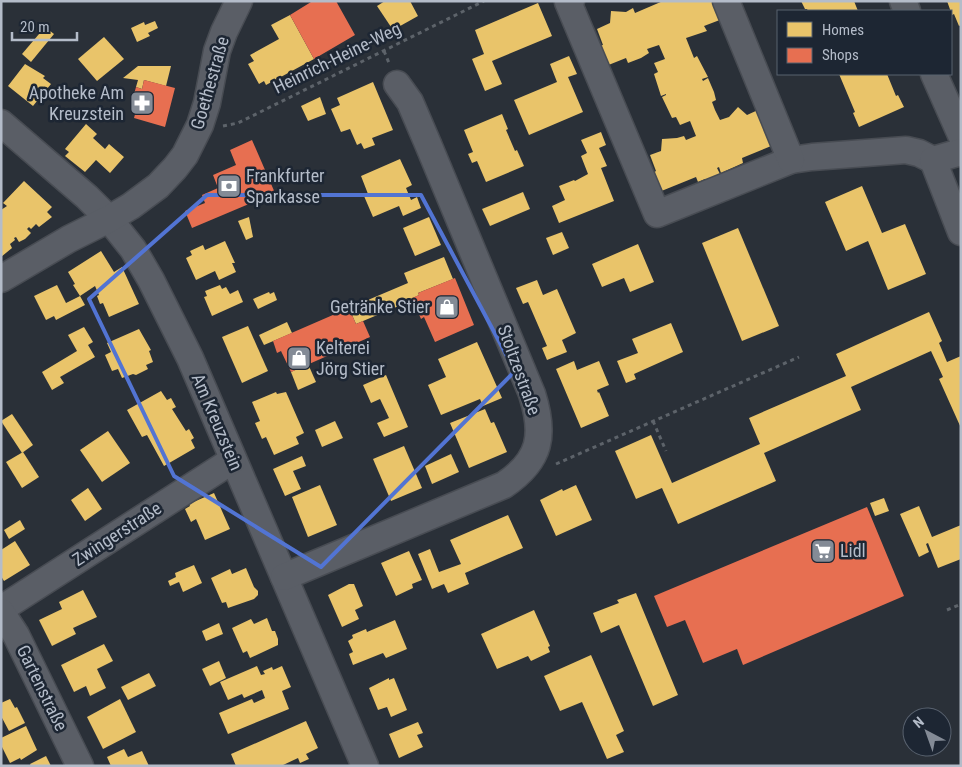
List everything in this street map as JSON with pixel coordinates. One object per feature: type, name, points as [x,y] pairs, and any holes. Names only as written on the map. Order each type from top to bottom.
[{"type":"street","name":"Goethestraße","points":[[1,279],[131,206],[166,178],[185,155],[200,125],[207,103],[217,51],[239,1]]},
{"type":"street","points":[[571,1],[568,2],[657,214],[791,160],[906,150],[919,153],[933,160],[961,232]]},
{"type":"street","points":[[726,1],[791,160]]},
{"type":"street","points":[[934,75],[961,135]]},
{"type":"street","name":"Stoltzestraße","points":[[397,84],[410,102],[532,394],[537,410],[539,427],[539,441],[533,458]]},
{"type":"street","name":"Am Kreuzstein","points":[[1,123],[87,197],[109,219],[133,249],[190,358],[365,766]]},
{"type":"street","points":[[933,160],[961,152]]},
{"type":"street","points":[[284,577],[492,491],[512,479],[533,458]]},
{"type":"street","name":"Zwingerstraße","points":[[1,611],[233,460]]},
{"type":"street","name":"Gartenstraße","points":[[1,611],[16,635],[80,766]]},
{"type":"path","name":"Heinrich-Heine-Weg","points":[[200,125],[216,127],[238,123],[484,1]]},
{"type":"path","points":[[533,458],[544,469],[799,357]]},
{"type":"path","points":[[653,421],[666,451]]},
{"type":"path","points":[[947,610],[961,604]]},
{"type":"highlighted area","points":[[207,195],[421,195],[515,371],[321,567],[174,476],[89,299]]},
{"type":"building: Homes","points":[[385,1],[410,1],[418,16],[393,30],[377,6]]},
{"type":"building: Homes","points":[[663,1],[717,1],[725,18],[704,26],[707,31],[686,38],[694,58],[697,56],[708,77],[702,79],[703,81],[708,78],[716,100],[712,102],[720,120],[729,117],[738,107],[747,115],[758,110],[776,144],[742,158],[743,163],[721,173],[719,167],[717,168],[720,174],[706,180],[698,182],[696,177],[659,192],[653,173],[656,171],[650,155],[661,151],[662,139],[684,136],[686,140],[696,136],[690,121],[680,125],[676,117],[672,118],[662,97],[666,94],[661,96],[654,74],[658,72],[654,63],[665,59],[659,45],[647,49],[649,53],[641,58],[628,63],[626,58],[606,66],[599,46],[603,45],[597,29],[610,23],[611,11],[626,12],[633,8],[635,13]]},
{"type":"building: Homes","points":[[801,1],[854,1],[858,10],[808,10]]},
{"type":"building: Homes","points":[[947,1],[961,1],[961,25],[959,26],[954,14],[952,15],[952,10],[950,10]]},
{"type":"building: Homes","points":[[538,3],[552,36],[492,61],[502,84],[485,91],[472,59],[484,54],[475,30]]},
{"type":"building: Homes","points":[[290,15],[314,59],[266,85],[264,81],[259,84],[248,64],[254,61],[250,55],[279,39],[271,25]]},
{"type":"building: Homes","points":[[155,21],[158,28],[148,33],[150,36],[137,42],[131,28],[144,22],[145,25]]},
{"type":"building: Homes","points":[[45,27],[54,34],[31,62],[22,54]]},
{"type":"building: Homes","points":[[104,37],[124,59],[97,81],[78,59]]},
{"type":"building: Homes","points":[[569,56],[577,74],[568,77],[583,112],[529,135],[514,100],[557,82],[550,64]]},
{"type":"building: Homes","points":[[25,64],[45,76],[43,78],[51,84],[33,106],[8,86]]},
{"type":"building: Homes","points":[[138,66],[171,66],[166,86],[144,80],[142,89],[136,87],[138,80],[123,78]]},
{"type":"building: Homes","points":[[839,75],[887,75],[896,96],[898,95],[904,107],[859,127],[853,113],[855,112]]},
{"type":"building: Homes","points":[[373,82],[393,130],[372,138],[375,145],[364,149],[361,143],[357,145],[350,129],[341,132],[331,109],[340,105],[337,98]]},
{"type":"building: Homes","points":[[320,97],[326,114],[308,121],[301,106]]},
{"type":"building: Homes","points":[[502,114],[508,129],[506,130],[524,166],[486,182],[477,161],[472,163],[468,154],[473,152],[464,130]]},
{"type":"building: Homes","points":[[86,124],[97,134],[93,138],[105,149],[109,144],[124,157],[110,173],[96,160],[85,172],[65,156],[69,152],[65,149]]},
{"type":"building: Homes","points":[[601,132],[606,145],[599,148],[607,166],[601,168],[614,201],[559,223],[552,206],[565,200],[559,186],[588,174],[581,156],[587,153],[581,140]]},
{"type":"building: Homes","points":[[400,159],[412,185],[406,188],[411,200],[417,197],[421,208],[403,216],[399,206],[373,217],[364,196],[368,194],[361,176]]},
{"type":"building: Homes","points":[[24,181],[52,207],[47,212],[52,217],[39,227],[36,224],[31,229],[29,227],[27,229],[31,233],[25,239],[19,242],[16,237],[14,238],[15,240],[10,244],[12,248],[1,257],[1,210],[7,206],[3,203]]},
{"type":"building: Homes","points":[[862,186],[882,233],[905,224],[926,274],[888,290],[868,241],[846,251],[825,202]]},
{"type":"building: Homes","points":[[523,192],[530,209],[490,226],[482,209]]},
{"type":"building: Homes","points":[[249,217],[253,237],[246,240],[238,221]]},
{"type":"building: Homes","points":[[429,217],[441,245],[415,256],[403,228]]},
{"type":"building: Homes","points":[[738,228],[779,326],[742,341],[702,243]]},
{"type":"building: Homes","points":[[562,232],[569,248],[553,255],[546,238]]},
{"type":"building: Homes","points":[[225,241],[235,263],[232,263],[236,272],[219,280],[215,271],[196,280],[186,258],[192,255],[190,251],[203,245],[205,250]]},
{"type":"building: Homes","points":[[638,244],[654,282],[630,292],[624,278],[602,287],[592,264]]},
{"type":"building: Homes","points":[[101,251],[114,272],[122,267],[139,304],[109,317],[103,303],[100,304],[95,286],[80,296],[68,272]]},
{"type":"building: Homes","points":[[444,257],[453,279],[418,293],[419,295],[401,305],[356,324],[349,308],[408,283],[404,273]]},
{"type":"building: Homes","points":[[537,280],[543,295],[557,289],[576,333],[562,340],[567,352],[547,360],[542,348],[547,346],[528,302],[523,304],[516,288]]},
{"type":"building: Homes","points":[[57,285],[66,303],[80,296],[85,305],[56,320],[54,316],[46,320],[34,296]]},
{"type":"building: Homes","points":[[220,285],[222,289],[226,287],[230,294],[238,290],[243,302],[212,316],[204,297],[207,296],[205,291]]},
{"type":"building: Homes","points":[[269,292],[270,294],[274,292],[277,300],[258,309],[253,299]]},
{"type":"building: Homes","points":[[929,312],[942,341],[939,343],[947,362],[961,356],[961,428],[939,379],[943,377],[931,351],[851,387],[861,410],[764,453],[776,481],[678,524],[662,488],[636,499],[615,451],[651,435],[672,483],[760,444],[749,418],[846,376],[836,354]]},
{"type":"building: Homes","points":[[287,322],[292,333],[264,345],[259,335]]},
{"type":"building: Homes","points":[[671,323],[683,352],[634,374],[636,379],[626,383],[617,361],[638,353],[632,339]]},
{"type":"building: Homes","points":[[248,326],[268,371],[242,383],[222,337]]},
{"type":"building: Homes","points":[[84,327],[93,342],[88,345],[95,357],[60,377],[64,383],[52,390],[42,372],[77,351],[68,335]]},
{"type":"building: Homes","points":[[139,329],[151,350],[149,351],[153,362],[146,365],[148,369],[136,375],[133,374],[122,378],[118,369],[112,371],[105,355],[111,352],[107,343]]},
{"type":"building: Homes","points":[[477,342],[502,398],[483,406],[480,399],[441,415],[428,385],[446,377],[438,359]]},
{"type":"building: Homes","points":[[574,361],[577,370],[599,361],[609,385],[597,390],[609,416],[581,428],[556,369]]},
{"type":"building: Homes","points":[[308,364],[316,382],[298,390],[291,372]]},
{"type":"building: Homes","points":[[386,375],[408,427],[384,437],[377,423],[389,418],[380,399],[371,403],[363,385]]},
{"type":"building: Homes","points":[[161,391],[167,400],[171,398],[176,407],[172,409],[186,431],[189,429],[194,438],[191,440],[195,448],[164,466],[147,435],[142,437],[127,410]]},
{"type":"building: Homes","points":[[276,392],[277,394],[286,392],[304,433],[296,437],[299,444],[274,455],[266,437],[262,439],[255,423],[260,421],[252,402]]},
{"type":"building: Homes","points":[[485,409],[491,423],[494,422],[507,452],[469,468],[450,423]]},
{"type":"building: Homes","points":[[12,414],[33,445],[22,453],[1,421]]},
{"type":"building: Homes","points":[[335,421],[343,438],[322,447],[315,430]]},
{"type":"building: Homes","points":[[108,431],[130,463],[102,482],[80,450]]},
{"type":"building: Homes","points":[[404,446],[422,488],[391,501],[373,459]]},
{"type":"building: Homes","points":[[23,452],[39,477],[22,488],[6,462]]},
{"type":"building: Homes","points":[[451,454],[459,472],[432,484],[425,466]]},
{"type":"building: Homes","points":[[302,456],[306,466],[293,471],[301,489],[285,496],[273,469]]},
{"type":"building: Homes","points":[[320,485],[337,525],[308,537],[292,497]]},
{"type":"building: Homes","points":[[576,485],[592,520],[556,536],[540,500],[562,489],[563,491]]},
{"type":"building: Homes","points":[[88,488],[102,509],[85,521],[71,500]]},
{"type":"building: Homes","points":[[214,493],[230,529],[205,540],[196,519],[191,522],[185,509],[190,506],[189,504]]},
{"type":"building: Homes","points":[[884,498],[889,511],[875,516],[870,503]]},
{"type":"building: Homes","points":[[919,506],[932,537],[961,525],[961,559],[938,568],[928,543],[926,544],[929,552],[919,557],[900,514]]},
{"type":"building: Homes","points":[[508,515],[523,548],[465,573],[469,584],[448,593],[444,584],[432,589],[418,554],[430,549],[439,572],[461,564],[450,540]]},
{"type":"building: Homes","points":[[20,520],[25,529],[9,539],[4,530]]},
{"type":"building: Homes","points":[[15,541],[30,565],[4,581],[1,576],[1,550]]},
{"type":"building: Homes","points":[[409,551],[422,580],[412,584],[413,588],[396,596],[381,563]]},
{"type":"building: Homes","points":[[194,565],[202,583],[183,592],[179,582],[170,586],[168,581],[176,577],[175,573]]},
{"type":"building: Homes","points":[[246,568],[254,587],[258,591],[258,595],[254,599],[228,608],[226,602],[222,603],[211,578],[230,569],[232,574]]},
{"type":"building: Homes","points":[[349,584],[354,584],[363,606],[355,610],[359,619],[342,627],[328,595]]},
{"type":"building: Homes","points":[[83,590],[97,617],[73,628],[76,634],[52,646],[39,620],[62,609],[59,602]]},
{"type":"building: Homes","points":[[636,593],[678,695],[653,706],[619,625],[601,633],[593,613],[619,603],[617,600]]},
{"type":"building: Homes","points":[[534,610],[550,646],[548,647],[550,652],[531,661],[528,656],[497,669],[481,634]]},
{"type":"building: Homes","points":[[267,618],[272,631],[275,631],[278,645],[250,658],[247,651],[243,653],[232,628],[251,619],[254,624]]},
{"type":"building: Homes","points":[[395,620],[407,649],[386,658],[383,653],[353,665],[349,654],[353,652],[348,641],[353,638],[352,635],[366,629],[367,632]]},
{"type":"building: Homes","points":[[219,623],[223,634],[206,641],[202,631]]},
{"type":"building: Homes","points":[[104,644],[113,661],[97,669],[106,688],[90,696],[86,686],[74,692],[61,665]]},
{"type":"building: Homes","points":[[591,655],[624,731],[616,735],[624,752],[607,759],[582,702],[560,711],[544,676]]},
{"type":"building: Homes","points":[[219,661],[226,678],[210,686],[202,669]]},
{"type":"building: Homes","points":[[257,666],[261,675],[265,674],[263,671],[272,667],[273,670],[282,666],[291,687],[282,691],[289,709],[228,734],[219,713],[252,699],[254,703],[265,698],[262,690],[244,698],[242,694],[228,700],[220,682]]},
{"type":"building: Homes","points":[[149,673],[156,686],[128,700],[121,687]]},
{"type":"building: Homes","points":[[389,678],[389,680],[394,678],[407,710],[391,717],[387,707],[378,710],[369,688]]},
{"type":"building: Homes","points":[[10,699],[15,708],[17,707],[25,723],[9,731],[1,716],[1,703]]},
{"type":"building: Homes","points":[[120,699],[136,732],[103,749],[87,717]]},
{"type":"building: Homes","points":[[306,721],[318,748],[306,754],[309,759],[300,763],[298,758],[281,766],[236,766],[231,754]]},
{"type":"building: Homes","points":[[418,722],[423,733],[417,735],[423,747],[399,758],[389,734]]},
{"type":"building: Homes","points":[[26,726],[37,750],[21,760],[20,758],[10,763],[1,745],[1,738]]},
{"type":"building: Homes","points":[[124,749],[128,757],[142,751],[149,766],[111,766],[107,757]]},
{"type":"building: Homes","points":[[46,756],[51,766],[31,766],[30,764]]},
{"type":"building: Shops","points":[[311,1],[336,1],[355,35],[314,59],[290,15]]},
{"type":"building: Shops","points":[[144,80],[175,88],[165,127],[134,118],[139,99],[133,98],[136,87],[142,89]]},
{"type":"building: Shops","points":[[252,140],[275,193],[192,228],[185,211],[205,203],[202,195],[218,188],[213,175],[236,165],[230,150]]},
{"type":"building: Shops","points":[[455,278],[474,325],[435,342],[424,317],[421,319],[412,298],[419,295],[418,293]]},
{"type":"building: Shops","points":[[349,308],[356,324],[363,321],[370,337],[291,372],[281,351],[277,353],[273,341]]},
{"type":"building: Shops","name":"Lidl","points":[[867,507],[904,596],[743,665],[737,649],[703,663],[685,620],[667,627],[654,596]]},
{"type":"place","name":"Apotheke Am Kreuzstein","points":[[142,103]]},
{"type":"place","name":"Frankfurter Sparkasse","points":[[229,186]]},
{"type":"place","name":"Getränke Stier","points":[[447,307]]},
{"type":"place","name":"Kelterei Jörg Stier","points":[[299,358]]},
{"type":"place","name":"Lidl","points":[[823,551]]}]
